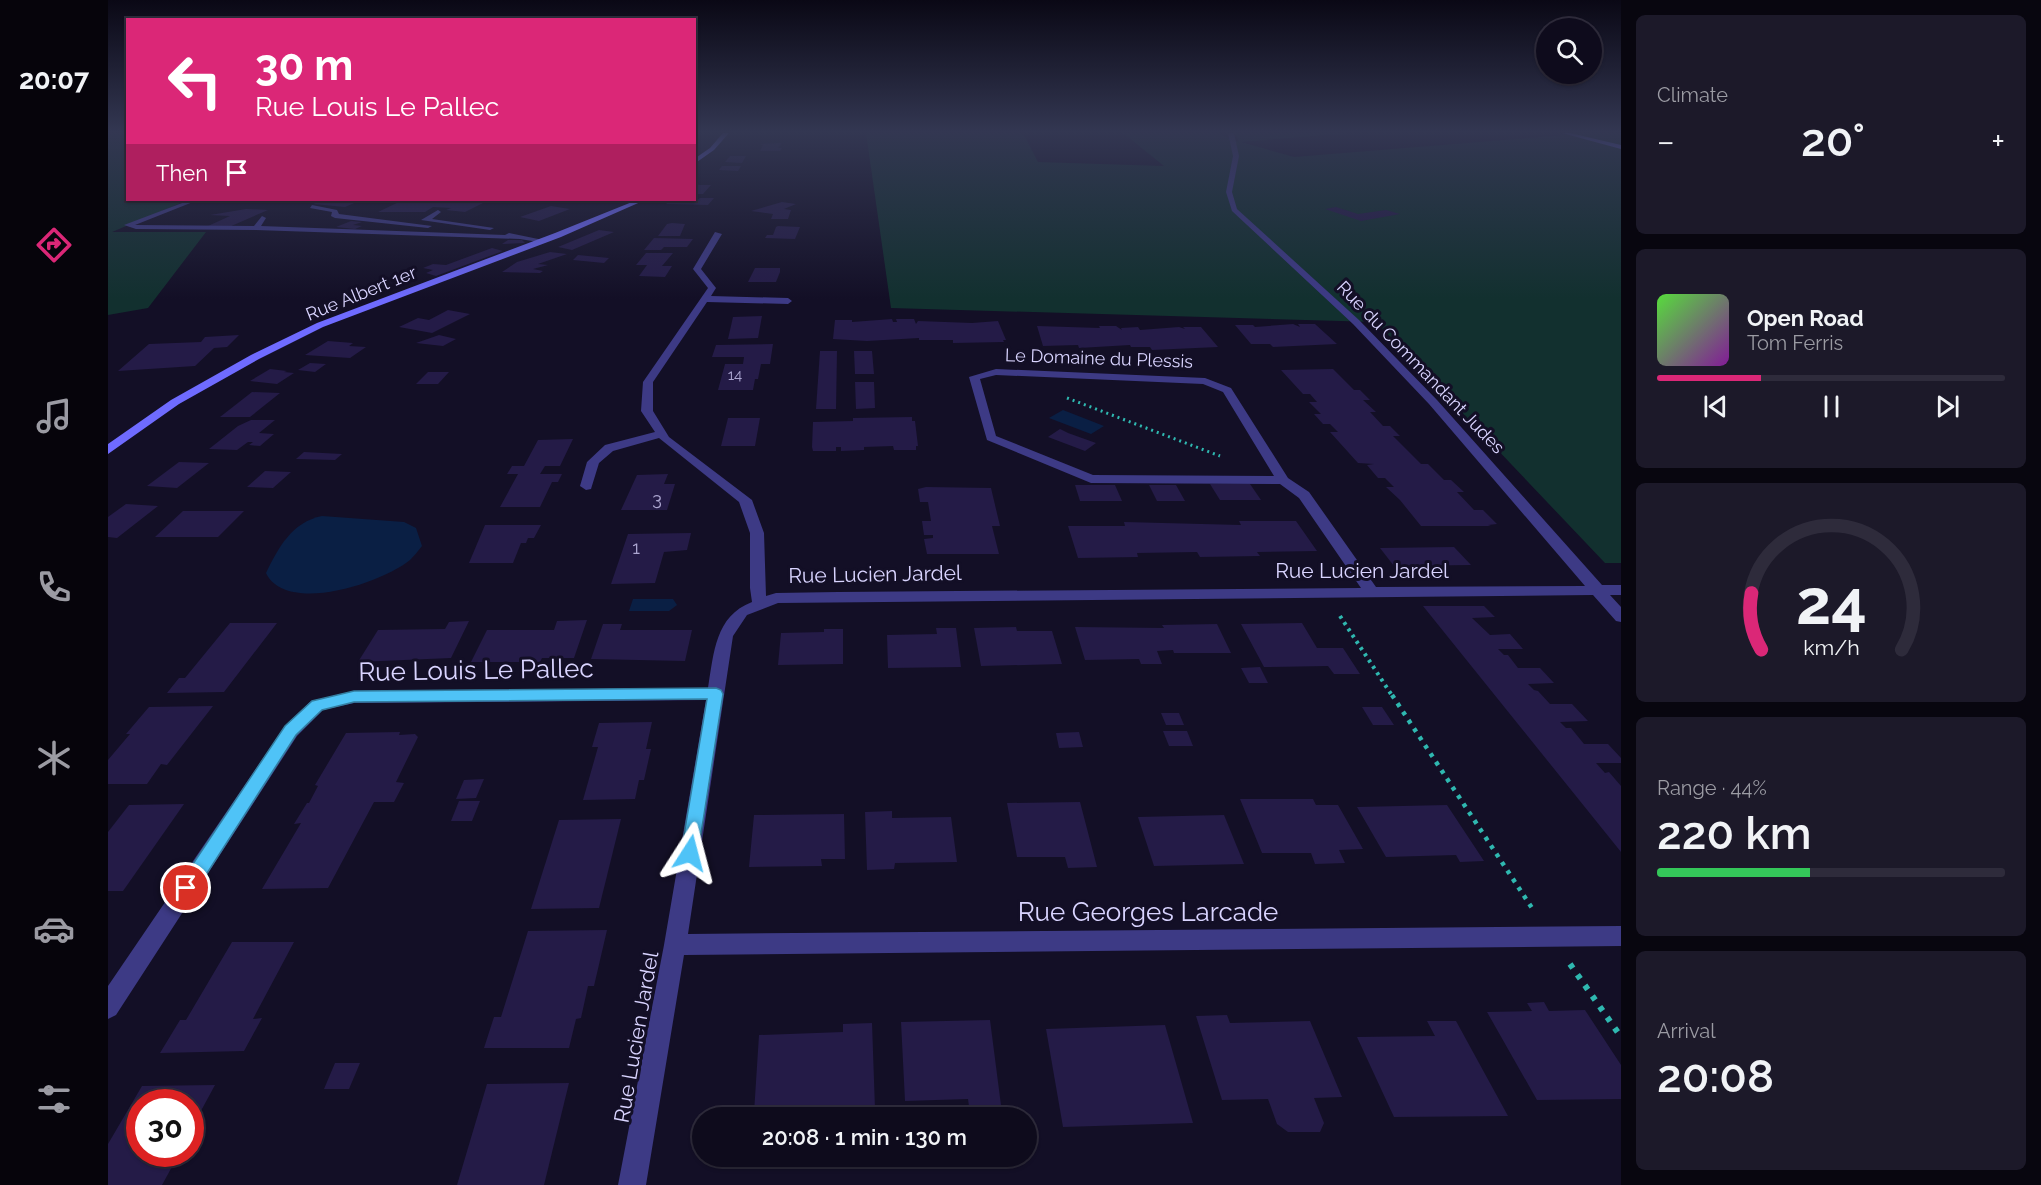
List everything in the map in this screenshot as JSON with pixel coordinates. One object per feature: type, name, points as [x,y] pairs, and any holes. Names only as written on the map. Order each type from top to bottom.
[{"type":"street","name":"Rue du Commandant Judes","points":[[1230,188],[1234,210],[1356,322],[1417,386],[1621,618]]},
{"type":"street","points":[[192,201],[128,225],[517,238]]},
{"type":"street","name":"Rue Albert 1er","points":[[108,450],[175,402],[255,357],[320,325],[544,241],[640,201]]},
{"type":"street","points":[[312,207],[335,210],[335,216],[544,241]]},
{"type":"street","points":[[438,212],[425,220],[558,235]]},
{"type":"street","points":[[256,228],[262,218]]},
{"type":"street","points":[[718,234],[697,269],[712,288],[648,382],[647,411],[665,439],[745,500],[756,533],[757,588],[760,604]]},
{"type":"street","points":[[706,299],[788,301]]},
{"type":"street","name":"Le Domaine du Plessis","points":[[1283,480],[1091,479],[991,438],[974,377],[996,372],[1205,381],[1227,390],[1283,480],[1304,495],[1372,592]]},
{"type":"street","points":[[586,486],[593,462],[609,448],[661,434]]},
{"type":"street","name":"Rue Lucien Jardel","points":[[632,1185],[675,945],[725,636],[742,611],[776,598],[1621,591]]},
{"type":"street","name":"Rue Louis Le Pallec","points":[[108,1007],[291,731],[317,705],[354,697],[716,694]]},
{"type":"street","name":"Rue Georges Larcade","points":[[675,945],[1621,936]]},
{"type":"path","points":[[1062,397],[1228,459]]},
{"type":"path","points":[[1325,593],[1511,878],[1621,1037]]},
{"type":"green space","points":[[108,188],[126,188],[126,201],[186,201],[112,232],[206,232],[148,308],[108,315]]},
{"type":"green space","points":[[874,188],[1621,188],[1621,563],[1605,563],[1376,322],[891,308]]},
{"type":"water","points":[[1063,410],[1104,426],[1091,434],[1049,418]]},
{"type":"water","points":[[322,516],[404,522],[416,528],[422,546],[410,560],[397,569],[378,578],[335,591],[293,592],[277,585],[266,573],[281,546],[287,537],[302,524]]},
{"type":"water","points":[[633,599],[673,599],[677,605],[669,611],[629,611]]},
{"type":"building","points":[[696,188],[708,188],[703,194],[696,194]]},
{"type":"building","points":[[700,198],[714,198],[708,205],[666,204],[669,201],[696,201]]},
{"type":"building","points":[[320,201],[359,201],[345,207],[313,204]]},
{"type":"building","points":[[401,201],[483,203],[465,212],[433,207],[425,212],[378,212]]},
{"type":"building","points":[[782,202],[796,204],[784,209],[791,210],[788,219],[771,219],[773,214],[751,211]]},
{"type":"building","points":[[551,206],[570,209],[539,221],[520,217]]},
{"type":"building","points":[[1336,207],[1358,214],[1386,210],[1400,214],[1361,221],[1325,209]]},
{"type":"building","points":[[246,209],[268,210],[229,227],[208,226],[230,216],[210,215]]},
{"type":"building","points":[[351,221],[362,222],[353,225],[362,226],[355,229],[336,227]]},
{"type":"building","points":[[667,224],[685,224],[680,236],[658,236]]},
{"type":"building","points":[[776,227],[800,227],[795,239],[765,238],[767,235],[773,235]]},
{"type":"building","points":[[599,230],[614,232],[572,250],[558,247]]},
{"type":"building","points":[[654,238],[693,239],[687,247],[644,250]]},
{"type":"building","points":[[508,240],[522,240],[525,243],[502,244]]},
{"type":"building","points":[[492,248],[503,251],[436,276],[426,273],[433,270],[423,268],[433,264],[446,265]]},
{"type":"building","points":[[550,252],[567,254],[538,264],[548,265],[533,269],[543,271],[540,273],[502,272],[517,262]]},
{"type":"building","points":[[646,253],[673,253],[662,266],[672,266],[665,277],[639,276],[647,265],[636,265]]},
{"type":"building","points":[[578,255],[609,258],[604,263],[573,260]]},
{"type":"building","points":[[755,268],[780,268],[780,272],[776,282],[748,282]]},
{"type":"building","points":[[448,310],[470,314],[432,333],[399,327],[418,318],[429,320]]},
{"type":"building","points":[[762,316],[758,338],[728,339],[733,317]]},
{"type":"building","points":[[892,319],[893,322],[897,322],[896,319],[914,319],[916,324],[918,321],[972,323],[998,321],[1006,340],[1003,340],[1004,342],[953,343],[953,340],[919,340],[919,338],[867,341],[833,339],[835,320],[852,320],[852,322]]},
{"type":"building","points":[[1293,324],[1300,327],[1298,324],[1315,324],[1337,344],[1273,347],[1270,344],[1251,344],[1235,325],[1255,327]]},
{"type":"building","points":[[1037,326],[1100,328],[1099,326],[1116,326],[1122,330],[1121,328],[1138,327],[1140,330],[1201,327],[1218,347],[1152,350],[1150,347],[1131,347],[1130,345],[1079,348],[1078,345],[1043,346]]},
{"type":"building","points":[[239,335],[227,347],[214,348],[195,366],[118,371],[149,344],[201,342],[205,337]]},
{"type":"building","points":[[439,335],[456,339],[443,346],[416,343]]},
{"type":"building","points":[[328,341],[353,343],[349,346],[366,347],[350,358],[305,355]]},
{"type":"building","points":[[773,344],[770,364],[761,364],[753,390],[718,390],[725,364],[743,364],[744,357],[712,357],[716,345]]},
{"type":"building","points":[[820,351],[837,351],[836,409],[816,409]]},
{"type":"building","points":[[854,351],[872,351],[874,374],[855,374]]},
{"type":"building","points":[[310,363],[326,364],[315,372],[298,370]]},
{"type":"building","points":[[270,369],[294,373],[277,384],[250,381]]},
{"type":"building","points":[[1333,369],[1354,390],[1360,390],[1370,400],[1363,400],[1376,412],[1370,412],[1383,426],[1390,426],[1400,436],[1393,436],[1421,464],[1428,464],[1444,480],[1451,480],[1464,492],[1457,492],[1474,510],[1483,510],[1497,524],[1488,525],[1491,526],[1421,526],[1386,487],[1394,487],[1385,478],[1378,478],[1367,465],[1374,464],[1358,463],[1330,432],[1338,432],[1330,424],[1323,424],[1314,414],[1321,414],[1309,402],[1317,402],[1310,394],[1303,394],[1281,370]]},
{"type":"building","points":[[428,372],[449,372],[438,384],[416,384]]},
{"type":"building","points":[[855,382],[874,382],[875,408],[856,409]]},
{"type":"building","points":[[252,392],[280,393],[250,417],[220,417]]},
{"type":"building","points":[[912,417],[912,421],[915,421],[918,446],[916,450],[894,450],[893,446],[841,451],[841,447],[836,447],[836,451],[813,451],[813,422],[853,421],[853,418]]},
{"type":"building","points":[[728,418],[760,418],[755,446],[721,446]]},
{"type":"building","points":[[251,420],[275,420],[259,433],[274,434],[260,446],[249,445],[253,442],[248,442],[237,450],[209,449],[238,426]]},
{"type":"building","points":[[1060,429],[1096,443],[1085,451],[1048,437]]},
{"type":"building","points":[[573,439],[560,466],[545,466],[540,474],[562,474],[558,482],[552,482],[540,507],[500,507],[518,474],[507,474],[512,466],[524,466],[538,440]]},
{"type":"building","points":[[304,452],[342,454],[335,460],[296,459]]},
{"type":"building","points":[[179,462],[209,463],[177,488],[147,486]]},
{"type":"building","points":[[265,471],[291,472],[273,488],[247,487]]},
{"type":"building","points":[[668,474],[664,484],[675,484],[667,510],[621,510],[637,475]]},
{"type":"building","points":[[1210,484],[1250,484],[1261,500],[1220,500]]},
{"type":"building","points":[[1075,485],[1115,485],[1122,501],[1080,501]]},
{"type":"building","points":[[1149,485],[1176,485],[1185,501],[1157,501]]},
{"type":"building","points":[[926,487],[991,488],[1000,526],[992,526],[999,554],[927,554],[924,539],[933,538],[933,535],[924,535],[922,521],[931,521],[928,502],[920,502],[918,489]]},
{"type":"building","points":[[126,504],[158,506],[117,538],[108,537],[108,517]]},
{"type":"building","points":[[183,511],[244,511],[218,537],[155,537]]},
{"type":"building","points":[[1239,521],[1296,521],[1317,551],[1257,552],[1260,556],[1200,557],[1197,552],[1137,553],[1138,557],[1078,558],[1068,526],[1125,526],[1124,522],[1241,525]]},
{"type":"building","points":[[485,525],[541,525],[534,538],[528,538],[526,543],[521,543],[513,563],[469,563]]},
{"type":"building","points":[[691,533],[687,550],[664,552],[655,583],[611,584],[628,534]]},
{"type":"building","points":[[1454,547],[1471,565],[1394,566],[1380,548]]},
{"type":"building","points":[[1423,606],[1484,606],[1495,617],[1472,618],[1490,635],[1510,634],[1523,649],[1498,649],[1504,655],[1508,655],[1518,668],[1540,668],[1554,683],[1528,684],[1550,704],[1572,704],[1588,721],[1560,722],[1566,728],[1571,728],[1584,744],[1608,744],[1621,758],[1621,763],[1596,763],[1605,773],[1609,772],[1621,786],[1621,852]]},
{"type":"building","points":[[587,620],[574,658],[542,658],[540,662],[471,662],[487,630],[554,630],[557,621]]},
{"type":"building","points":[[469,621],[451,658],[358,662],[378,630],[445,629],[449,622]]},
{"type":"building","points":[[230,623],[277,623],[224,692],[167,693],[179,678],[185,678]]},
{"type":"building","points":[[1302,623],[1317,648],[1343,648],[1360,674],[1334,674],[1328,666],[1264,667],[1241,624]]},
{"type":"building","points":[[603,624],[622,624],[620,630],[692,630],[685,661],[591,659]]},
{"type":"building","points":[[1217,624],[1231,653],[1157,651],[1162,664],[1141,664],[1139,659],[1085,660],[1075,627],[1164,628],[1162,625]]},
{"type":"building","points":[[1016,627],[1017,631],[1052,631],[1062,664],[981,666],[974,628]]},
{"type":"building","points":[[936,628],[956,628],[961,667],[888,668],[887,635],[937,634]]},
{"type":"building","points":[[824,629],[843,629],[843,664],[778,665],[781,633],[824,632]]},
{"type":"building","points":[[1260,667],[1268,683],[1249,683],[1241,668]]},
{"type":"building","points":[[213,706],[167,765],[161,764],[147,784],[108,784],[108,760],[149,707]]},
{"type":"building","points":[[1362,707],[1382,707],[1394,725],[1373,725]]},
{"type":"building","points":[[1161,713],[1179,713],[1184,725],[1166,725]]},
{"type":"building","points":[[652,722],[646,749],[651,749],[644,780],[639,780],[635,799],[583,800],[598,747],[592,747],[599,723]]},
{"type":"building","points":[[1163,731],[1187,731],[1193,746],[1169,746]]},
{"type":"building","points":[[400,732],[399,735],[415,734],[418,737],[396,782],[404,783],[394,802],[374,802],[328,888],[262,889],[301,823],[294,824],[309,803],[318,786],[315,785],[346,733]]},
{"type":"building","points":[[1079,732],[1083,747],[1059,748],[1056,733]]},
{"type":"building","points":[[484,779],[476,798],[456,799],[464,780]]},
{"type":"building","points":[[1240,799],[1313,799],[1316,805],[1338,805],[1363,849],[1339,850],[1345,863],[1315,864],[1311,853],[1262,853]]},
{"type":"building","points":[[459,801],[480,801],[472,821],[451,821]]},
{"type":"building","points":[[1080,802],[1097,867],[1068,868],[1065,857],[1017,857],[1007,803]]},
{"type":"building","points":[[184,804],[123,891],[108,891],[108,832],[129,805]]},
{"type":"building","points":[[1447,805],[1484,861],[1460,862],[1456,855],[1386,857],[1357,807]]},
{"type":"building","points":[[892,811],[892,818],[951,817],[957,862],[895,863],[894,869],[867,870],[865,812]]},
{"type":"building","points":[[844,814],[845,859],[821,859],[822,866],[749,867],[754,815]]},
{"type":"building","points":[[1224,815],[1244,864],[1154,866],[1138,817]]},
{"type":"building","points":[[621,819],[599,908],[531,909],[559,820]]},
{"type":"building","points":[[607,930],[594,986],[588,986],[581,1018],[576,1019],[569,1048],[484,1048],[494,1017],[501,1017],[528,931]]},
{"type":"building","points":[[232,942],[294,942],[253,1019],[262,1018],[244,1051],[160,1053],[180,1020],[186,1020]]},
{"type":"building","points":[[1544,1002],[1549,1011],[1585,1010],[1621,1065],[1621,1099],[1537,1100],[1487,1012],[1532,1011],[1527,1003]]},
{"type":"building","points":[[1227,1015],[1230,1023],[1310,1021],[1342,1097],[1314,1098],[1324,1123],[1320,1132],[1288,1132],[1277,1124],[1268,1099],[1222,1100],[1196,1016]]},
{"type":"building","points":[[990,1020],[1001,1107],[969,1107],[968,1099],[905,1101],[901,1022]]},
{"type":"building","points":[[1427,1021],[1456,1021],[1508,1116],[1394,1117],[1357,1037],[1435,1036]]},
{"type":"building","points":[[872,1023],[875,1107],[754,1107],[759,1035],[843,1032],[843,1024]]},
{"type":"building","points":[[1165,1025],[1193,1123],[1063,1127],[1046,1029]]},
{"type":"building","points":[[335,1063],[360,1063],[349,1089],[324,1089]]},
{"type":"building","points":[[569,1083],[544,1185],[457,1185],[487,1084]]},
{"type":"building","points":[[215,1085],[204,1105],[204,1089],[140,1089],[142,1086]]},
{"type":"building","points":[[126,1113],[126,1167],[172,1167],[162,1185],[108,1185],[108,1144]]},
{"type":"route","points":[[186,888],[291,731],[317,705],[354,697],[716,694],[690,853]]}]
